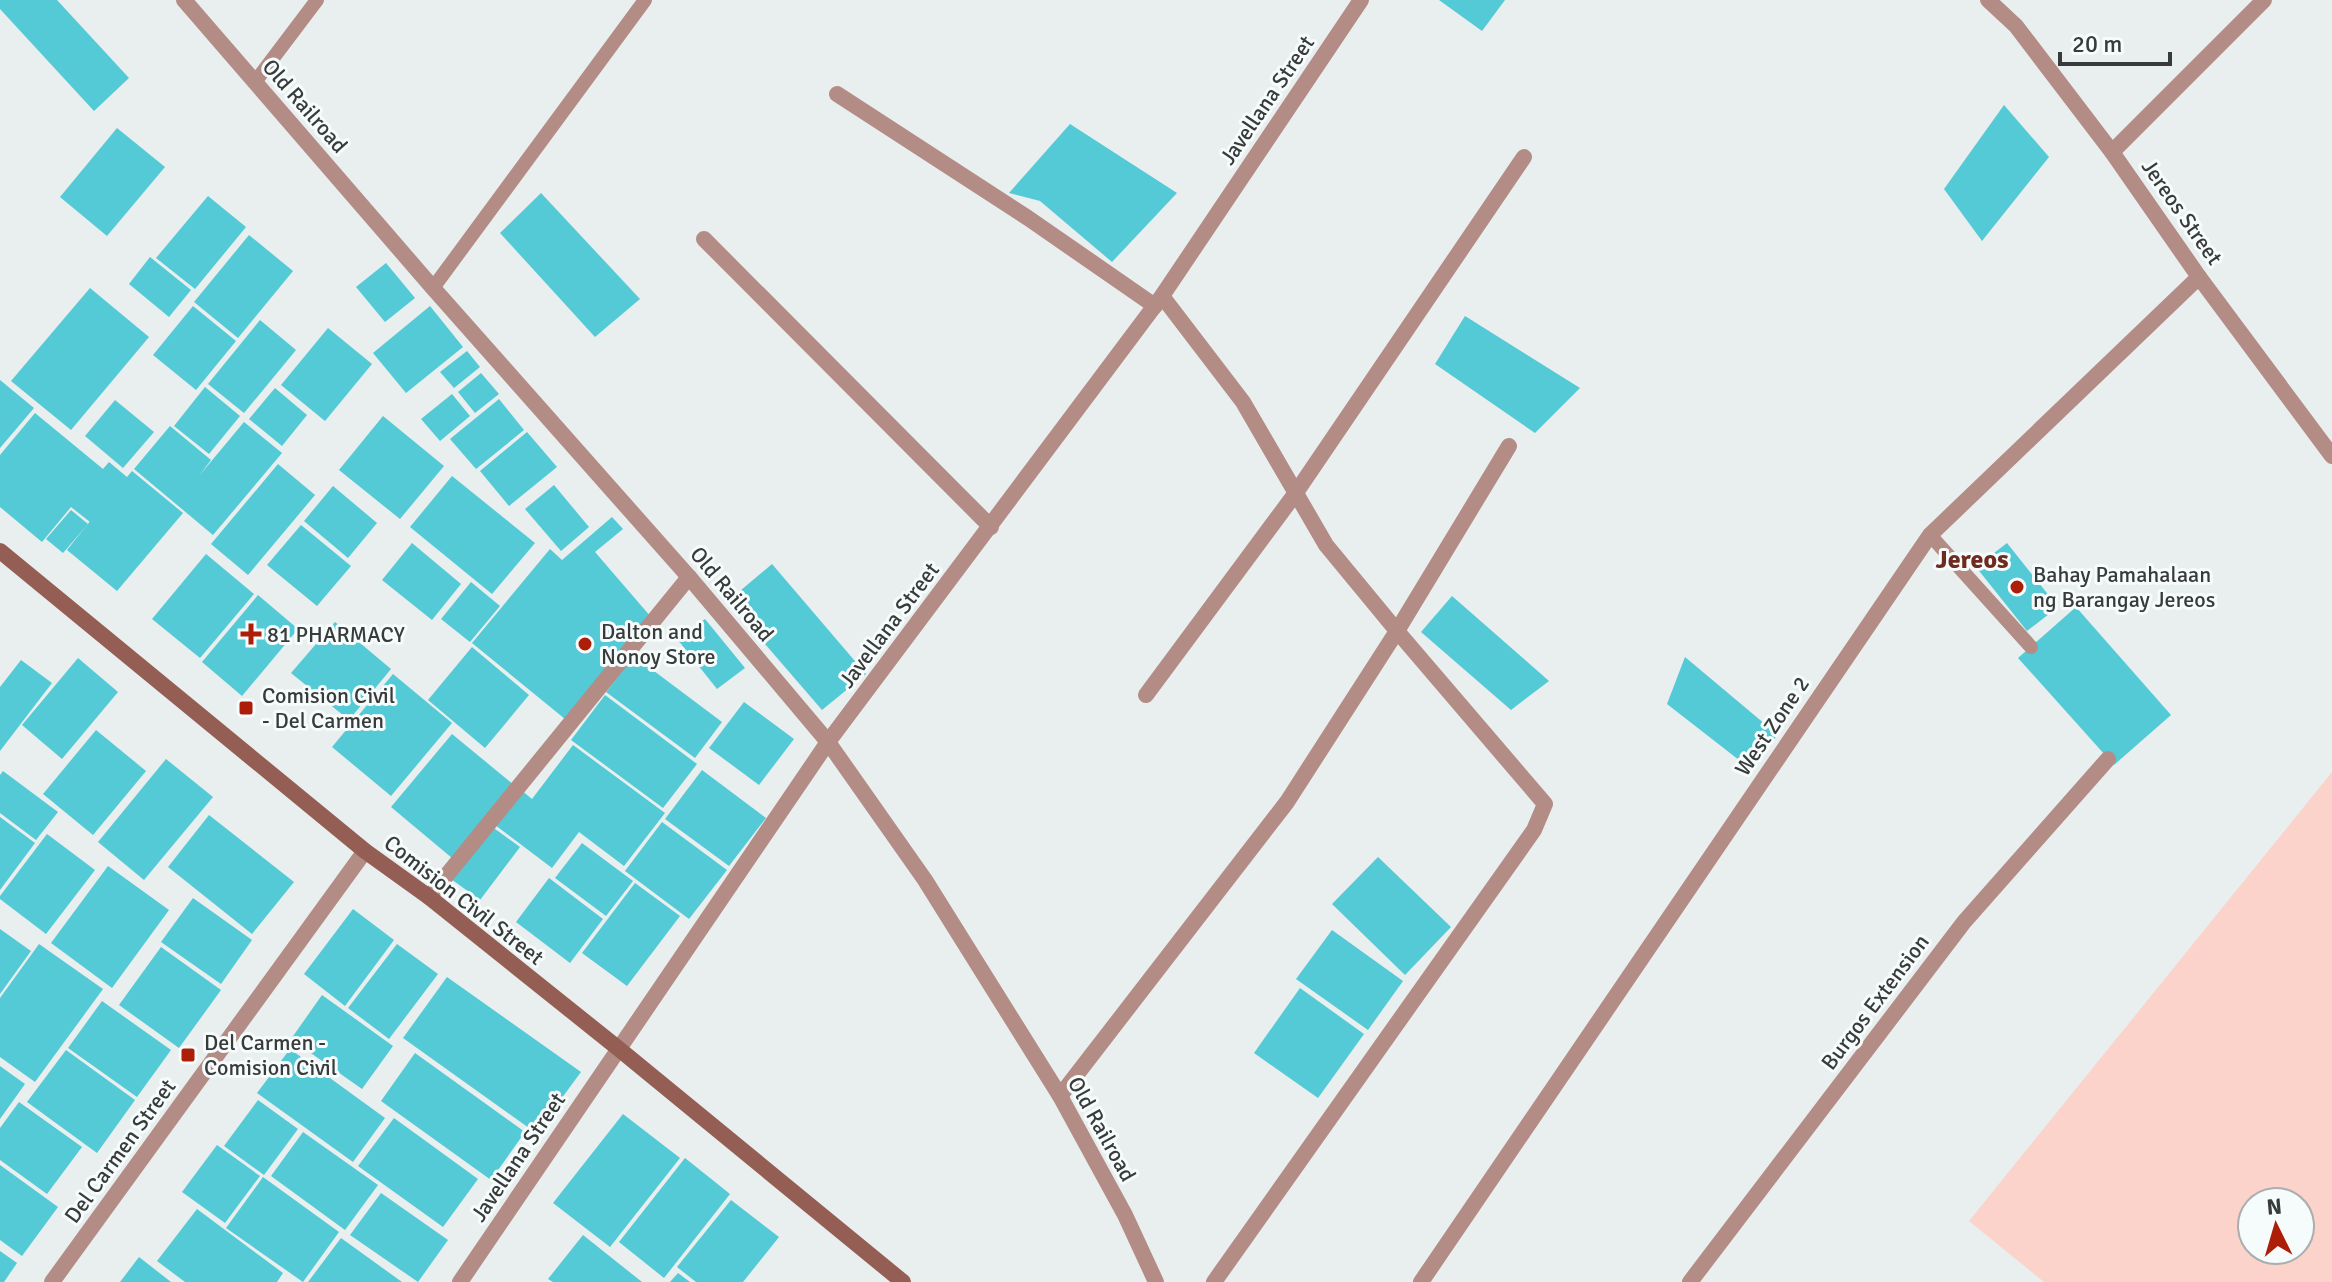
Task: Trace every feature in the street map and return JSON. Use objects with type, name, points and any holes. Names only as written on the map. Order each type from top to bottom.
[{"type":"main road","name":"Comision Civil Street","points":[[2,557],[365,851],[429,897],[619,1049],[903,1282]]},
{"type":"street","name":"Old Railroad","points":[[184,0],[689,577],[828,742],[925,880],[1060,1096],[1125,1215],[1156,1282]]},
{"type":"street","name":"Javellana Street","points":[[460,1282],[828,742],[1159,301],[1361,0]]},
{"type":"street","name":"Jereos Street","points":[[1988,0],[2016,26],[2112,152],[2199,277],[2332,456]]},
{"type":"street","points":[[2112,152],[2264,0]]},
{"type":"street","points":[[837,94],[1159,301],[1243,402],[1326,545],[1545,804],[1534,830],[1214,1282]]},
{"type":"street","points":[[1146,695],[1295,494],[1524,157]]},
{"type":"street","points":[[704,239],[991,527]]},
{"type":"street","name":"West Zone 2","points":[[1421,1282],[1930,535],[2199,277]]},
{"type":"street","points":[[1060,1096],[1287,802],[1397,631],[1509,446]]},
{"type":"street","points":[[429,897],[689,577]]},
{"type":"street","name":"Burgos Extension","points":[[1690,1282],[1964,922],[2108,759]]},
{"type":"street","name":"Del Carmen Street","points":[[52,1282],[365,851]]},
{"type":"lane","points":[[255,82],[317,0]]},
{"type":"lane","points":[[433,288],[645,0]]},
{"type":"lane","points":[[1930,535],[2031,647]]},
{"type":"shaded area","points":[[2332,772],[2332,1282],[2044,1282],[1969,1221]]},
{"type":"building","points":[[0,0],[57,0],[129,78],[94,111],[0,9]]},
{"type":"building","points":[[1439,0],[1505,0],[1482,31]]},
{"type":"building","points":[[2004,105],[2049,157],[1982,241],[1944,189]]},
{"type":"building","points":[[1070,124],[1177,193],[1112,262],[1040,201],[1009,193]]},
{"type":"building","points":[[117,128],[165,167],[107,236],[60,197]]},
{"type":"building","points":[[541,193],[640,299],[595,337],[500,233]]},
{"type":"building","points":[[208,196],[246,227],[195,289],[156,258]]},
{"type":"building","points":[[249,235],[293,271],[238,338],[194,302]]},
{"type":"building","points":[[150,257],[191,290],[169,317],[129,284]]},
{"type":"building","points":[[386,263],[415,298],[385,322],[356,287]]},
{"type":"building","points":[[90,288],[149,337],[71,430],[11,381]]},
{"type":"building","points":[[193,306],[236,341],[196,390],[153,355]]},
{"type":"building","points":[[430,306],[463,347],[406,393],[373,353]]},
{"type":"building","points":[[1465,316],[1580,388],[1535,433],[1435,364]]},
{"type":"building","points":[[260,320],[296,350],[244,413],[208,384]]},
{"type":"building","points":[[328,328],[372,364],[325,421],[281,385]]},
{"type":"building","points":[[467,351],[480,367],[454,388],[440,372]]},
{"type":"building","points":[[481,373],[499,394],[475,413],[458,392]]},
{"type":"building","points":[[0,380],[34,408],[0,448]]},
{"type":"building","points":[[205,387],[240,416],[209,454],[174,426]]},
{"type":"building","points":[[275,388],[307,415],[282,446],[249,419]]},
{"type":"building","points":[[452,394],[470,416],[440,441],[421,419]]},
{"type":"building","points":[[499,399],[524,430],[476,469],[450,439]]},
{"type":"building","points":[[115,400],[154,432],[123,468],[85,436]]},
{"type":"building","points":[[35,413],[103,469],[109,462],[127,477],[132,471],[183,513],[117,591],[67,550],[90,522],[71,507],[42,542],[0,507],[0,455]]},
{"type":"building","points":[[383,416],[444,466],[400,519],[339,470]]},
{"type":"building","points":[[244,422],[282,453],[213,535],[134,469],[170,426],[211,460],[199,476]]},
{"type":"building","points":[[527,432],[557,467],[509,506],[480,471]]},
{"type":"building","points":[[278,464],[315,495],[248,575],[211,544]]},
{"type":"building","points":[[452,476],[535,543],[492,594],[410,527]]},
{"type":"building","points":[[554,485],[589,527],[561,551],[525,509]]},
{"type":"building","points":[[333,486],[377,523],[348,558],[304,521]]},
{"type":"building","points":[[71,510],[88,524],[63,553],[46,539]]},
{"type":"building","points":[[612,517],[623,529],[595,552],[651,617],[565,719],[472,643],[550,549],[562,560]]},
{"type":"building","points":[[301,525],[351,566],[317,606],[267,565]]},
{"type":"building","points":[[412,543],[461,584],[432,620],[382,580]]},
{"type":"building","name":"Bahay Pamahalaan ng Barangay Jereos","points":[[2007,543],[2058,607],[2027,631],[1976,567]]},
{"type":"building","points":[[206,554],[254,594],[200,658],[152,619]]},
{"type":"building","points":[[772,564],[866,674],[822,710],[728,601]]},
{"type":"building","points":[[471,582],[500,606],[470,642],[441,619]]},
{"type":"building","points":[[258,595],[298,629],[242,696],[202,662]]},
{"type":"building","points":[[1452,596],[1549,681],[1511,710],[1421,632]]},
{"type":"building","points":[[2076,607],[2171,715],[2114,765],[2018,658]]},
{"type":"building","points":[[705,619],[745,668],[717,689],[678,640]]},
{"type":"building","points":[[335,622],[391,669],[349,720],[291,673]]},
{"type":"building","points":[[472,647],[529,695],[485,748],[428,700]]},
{"type":"building","points":[[634,656],[722,722],[695,758],[606,692]]},
{"type":"building","points":[[1685,657],[1778,735],[1748,767],[1667,704]]},
{"type":"building","points":[[78,658],[118,692],[62,759],[22,725]]},
{"type":"building","points":[[21,660],[52,683],[0,751],[0,687]]},
{"type":"building","points":[[393,674],[452,723],[391,796],[332,747]]},
{"type":"building","points":[[605,695],[697,764],[663,808],[571,740]]},
{"type":"building","points":[[744,702],[794,739],[759,785],[709,748]]},
{"type":"building","points":[[96,730],[146,771],[93,835],[43,794]]},
{"type":"building","points":[[452,734],[514,785],[452,858],[391,807]]},
{"type":"building","points":[[573,745],[665,813],[624,866],[579,832],[552,868],[495,825],[521,790],[532,799]]},
{"type":"building","points":[[166,759],[213,797],[144,880],[98,842]]},
{"type":"building","points":[[702,770],[766,818],[729,866],[665,819]]},
{"type":"building","points":[[3,771],[58,812],[36,840],[0,813],[0,775]]},
{"type":"building","points":[[209,815],[294,882],[252,934],[168,867]]},
{"type":"building","points":[[0,817],[35,843],[0,890]]},
{"type":"building","points":[[662,822],[727,870],[689,919],[625,871]]},
{"type":"building","points":[[491,826],[520,847],[480,900],[451,879]]},
{"type":"building","points":[[47,834],[95,870],[46,934],[0,896]]},
{"type":"building","points":[[582,843],[633,881],[606,916],[555,878]]},
{"type":"building","points":[[1378,857],[1451,927],[1405,975],[1332,904]]},
{"type":"building","points":[[108,866],[169,910],[112,988],[51,943]]},
{"type":"building","points":[[549,878],[603,919],[570,963],[516,922]]},
{"type":"building","points":[[635,883],[680,916],[627,986],[582,953]]},
{"type":"building","points":[[193,898],[252,940],[221,984],[161,942]]},
{"type":"building","points":[[353,909],[394,940],[345,1006],[304,974]]},
{"type":"building","points":[[0,929],[31,951],[0,994]]},
{"type":"building","points":[[1332,930],[1403,981],[1368,1030],[1296,979]]},
{"type":"building","points":[[39,944],[103,989],[35,1082],[0,1057],[0,998]]},
{"type":"building","points":[[397,944],[438,974],[389,1039],[348,1008]]},
{"type":"building","points":[[161,947],[221,990],[179,1048],[119,1005]]},
{"type":"building","points":[[447,977],[581,1072],[536,1133],[403,1038]]},
{"type":"building","points":[[1300,988],[1364,1034],[1318,1098],[1254,1053]]},
{"type":"building","points":[[322,995],[393,1046],[362,1089],[291,1039]]},
{"type":"building","points":[[102,1001],[171,1050],[137,1097],[68,1048]]},
{"type":"building","points":[[290,1049],[385,1118],[353,1162],[257,1093]]},
{"type":"building","points":[[66,1050],[135,1100],[97,1153],[27,1102]]},
{"type":"building","points":[[415,1053],[525,1132],[491,1180],[381,1101]]},
{"type":"building","points":[[0,1066],[25,1084],[0,1119]]},
{"type":"building","points":[[258,1100],[298,1129],[264,1175],[224,1146]]},
{"type":"building","points":[[19,1102],[82,1147],[47,1194],[0,1160],[0,1128]]},
{"type":"building","points":[[623,1114],[680,1158],[610,1247],[553,1203]]},
{"type":"building","points":[[394,1118],[478,1179],[443,1227],[358,1166]]},
{"type":"building","points":[[303,1132],[378,1185],[345,1230],[271,1176]]},
{"type":"building","points":[[217,1145],[260,1176],[225,1223],[182,1192]]},
{"type":"building","points":[[685,1158],[730,1194],[664,1278],[619,1242]]},
{"type":"building","points":[[0,1165],[58,1207],[22,1256],[0,1240]]},
{"type":"building","points":[[263,1177],[339,1232],[303,1282],[226,1228]]},
{"type":"building","points":[[381,1193],[448,1240],[418,1282],[350,1235]]},
{"type":"building","points":[[731,1200],[779,1237],[743,1282],[696,1282],[677,1267]]},
{"type":"building","points":[[197,1209],[283,1273],[277,1282],[185,1282],[157,1261]]},
{"type":"building","points":[[583,1235],[642,1282],[553,1282],[548,1279]]},
{"type":"building","points":[[341,1238],[402,1282],[308,1282]]},
{"type":"building","points":[[0,1251],[17,1263],[4,1282],[0,1282]]},
{"type":"building","points":[[139,1257],[171,1282],[120,1282]]},
{"type":"building","points":[[678,1273],[690,1282],[670,1282]]},
{"type":"place","name":"Bahay Pamahalaan ng Barangay Jereos","points":[[2017,587]]},
{"type":"place","name":"81 PHARMACY","points":[[251,634]]},
{"type":"place","name":"Dalton and Nonoy Store","points":[[585,644]]},
{"type":"place","name":"Comision Civil - Del Carmen","points":[[246,708]]},
{"type":"place","name":"Del Carmen - Comision Civil","points":[[188,1055]]},
{"type":"district","name":"Jereos","points":[[1972,560]]}]
